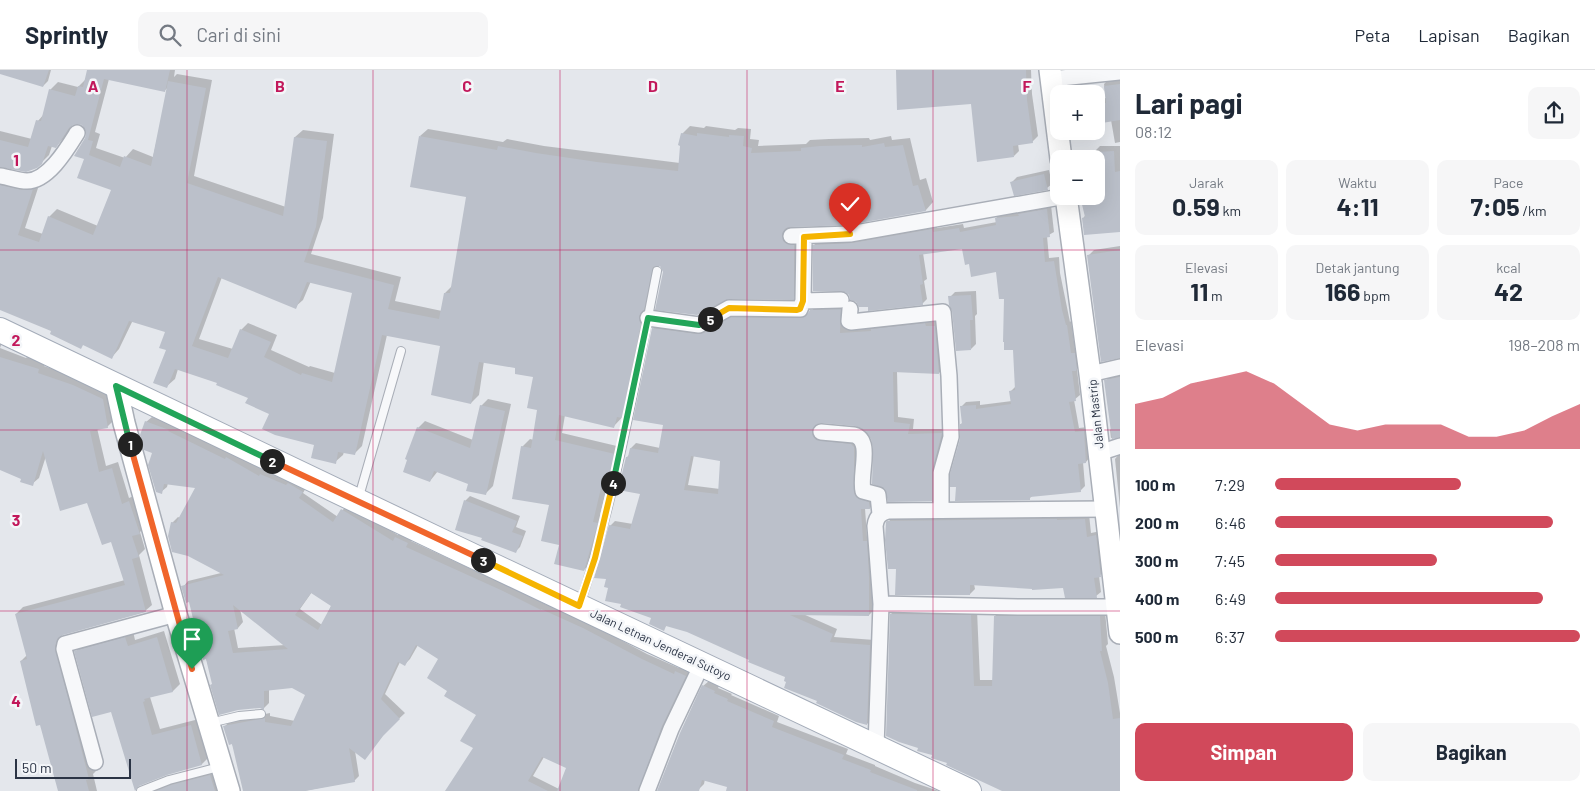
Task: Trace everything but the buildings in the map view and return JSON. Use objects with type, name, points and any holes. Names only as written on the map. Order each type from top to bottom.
[{"type":"main road","points":[[1050,75],[1061,150]]},
{"type":"main road","name":"Jalan Mastrip","points":[[1067,205],[1090,374],[1120,633]]},
{"type":"main road","name":"Jalan Letnan Jenderal Sutoyo","points":[[0,330],[357,502],[876,747],[958,788]]},
{"type":"main road","points":[[116,386],[124,423],[176,614],[229,791]]},
{"type":"street","points":[[1050,75],[1120,72]]},
{"type":"street","points":[[0,176],[28,181],[40,178],[58,160],[77,133]]},
{"type":"street","points":[[648,318],[699,325],[729,308],[800,309],[803,301],[797,237],[850,234],[1050,199]]},
{"type":"street","points":[[803,301],[845,304],[849,321],[851,322],[943,312],[948,358],[951,437],[941,473],[941,510]]},
{"type":"street","points":[[1090,374],[1120,367]]},
{"type":"street","points":[[821,432],[859,436],[863,441],[861,484],[863,490],[878,495],[880,514]]},
{"type":"street","points":[[1099,453],[1120,446]]},
{"type":"street","points":[[876,747],[880,604],[875,526],[880,514],[888,510],[1105,509]]},
{"type":"street","points":[[880,604],[1116,607]]},
{"type":"street","points":[[95,762],[64,649],[66,644],[176,614]]},
{"type":"street","points":[[646,791],[676,716],[702,664]]},
{"type":"lane","points":[[579,606],[595,558],[618,461],[657,271]]},
{"type":"lane","points":[[357,502],[402,351]]},
{"type":"lane","points":[[208,724],[239,716],[261,714]]},
{"type":"lane","points":[[141,791],[169,780],[221,766]]},
{"type":"route","points":[[192,669],[142,492],[116,386],[579,606],[595,558],[621,451],[648,318],[699,325],[729,308],[800,309],[803,301],[804,237],[850,234]]}]
